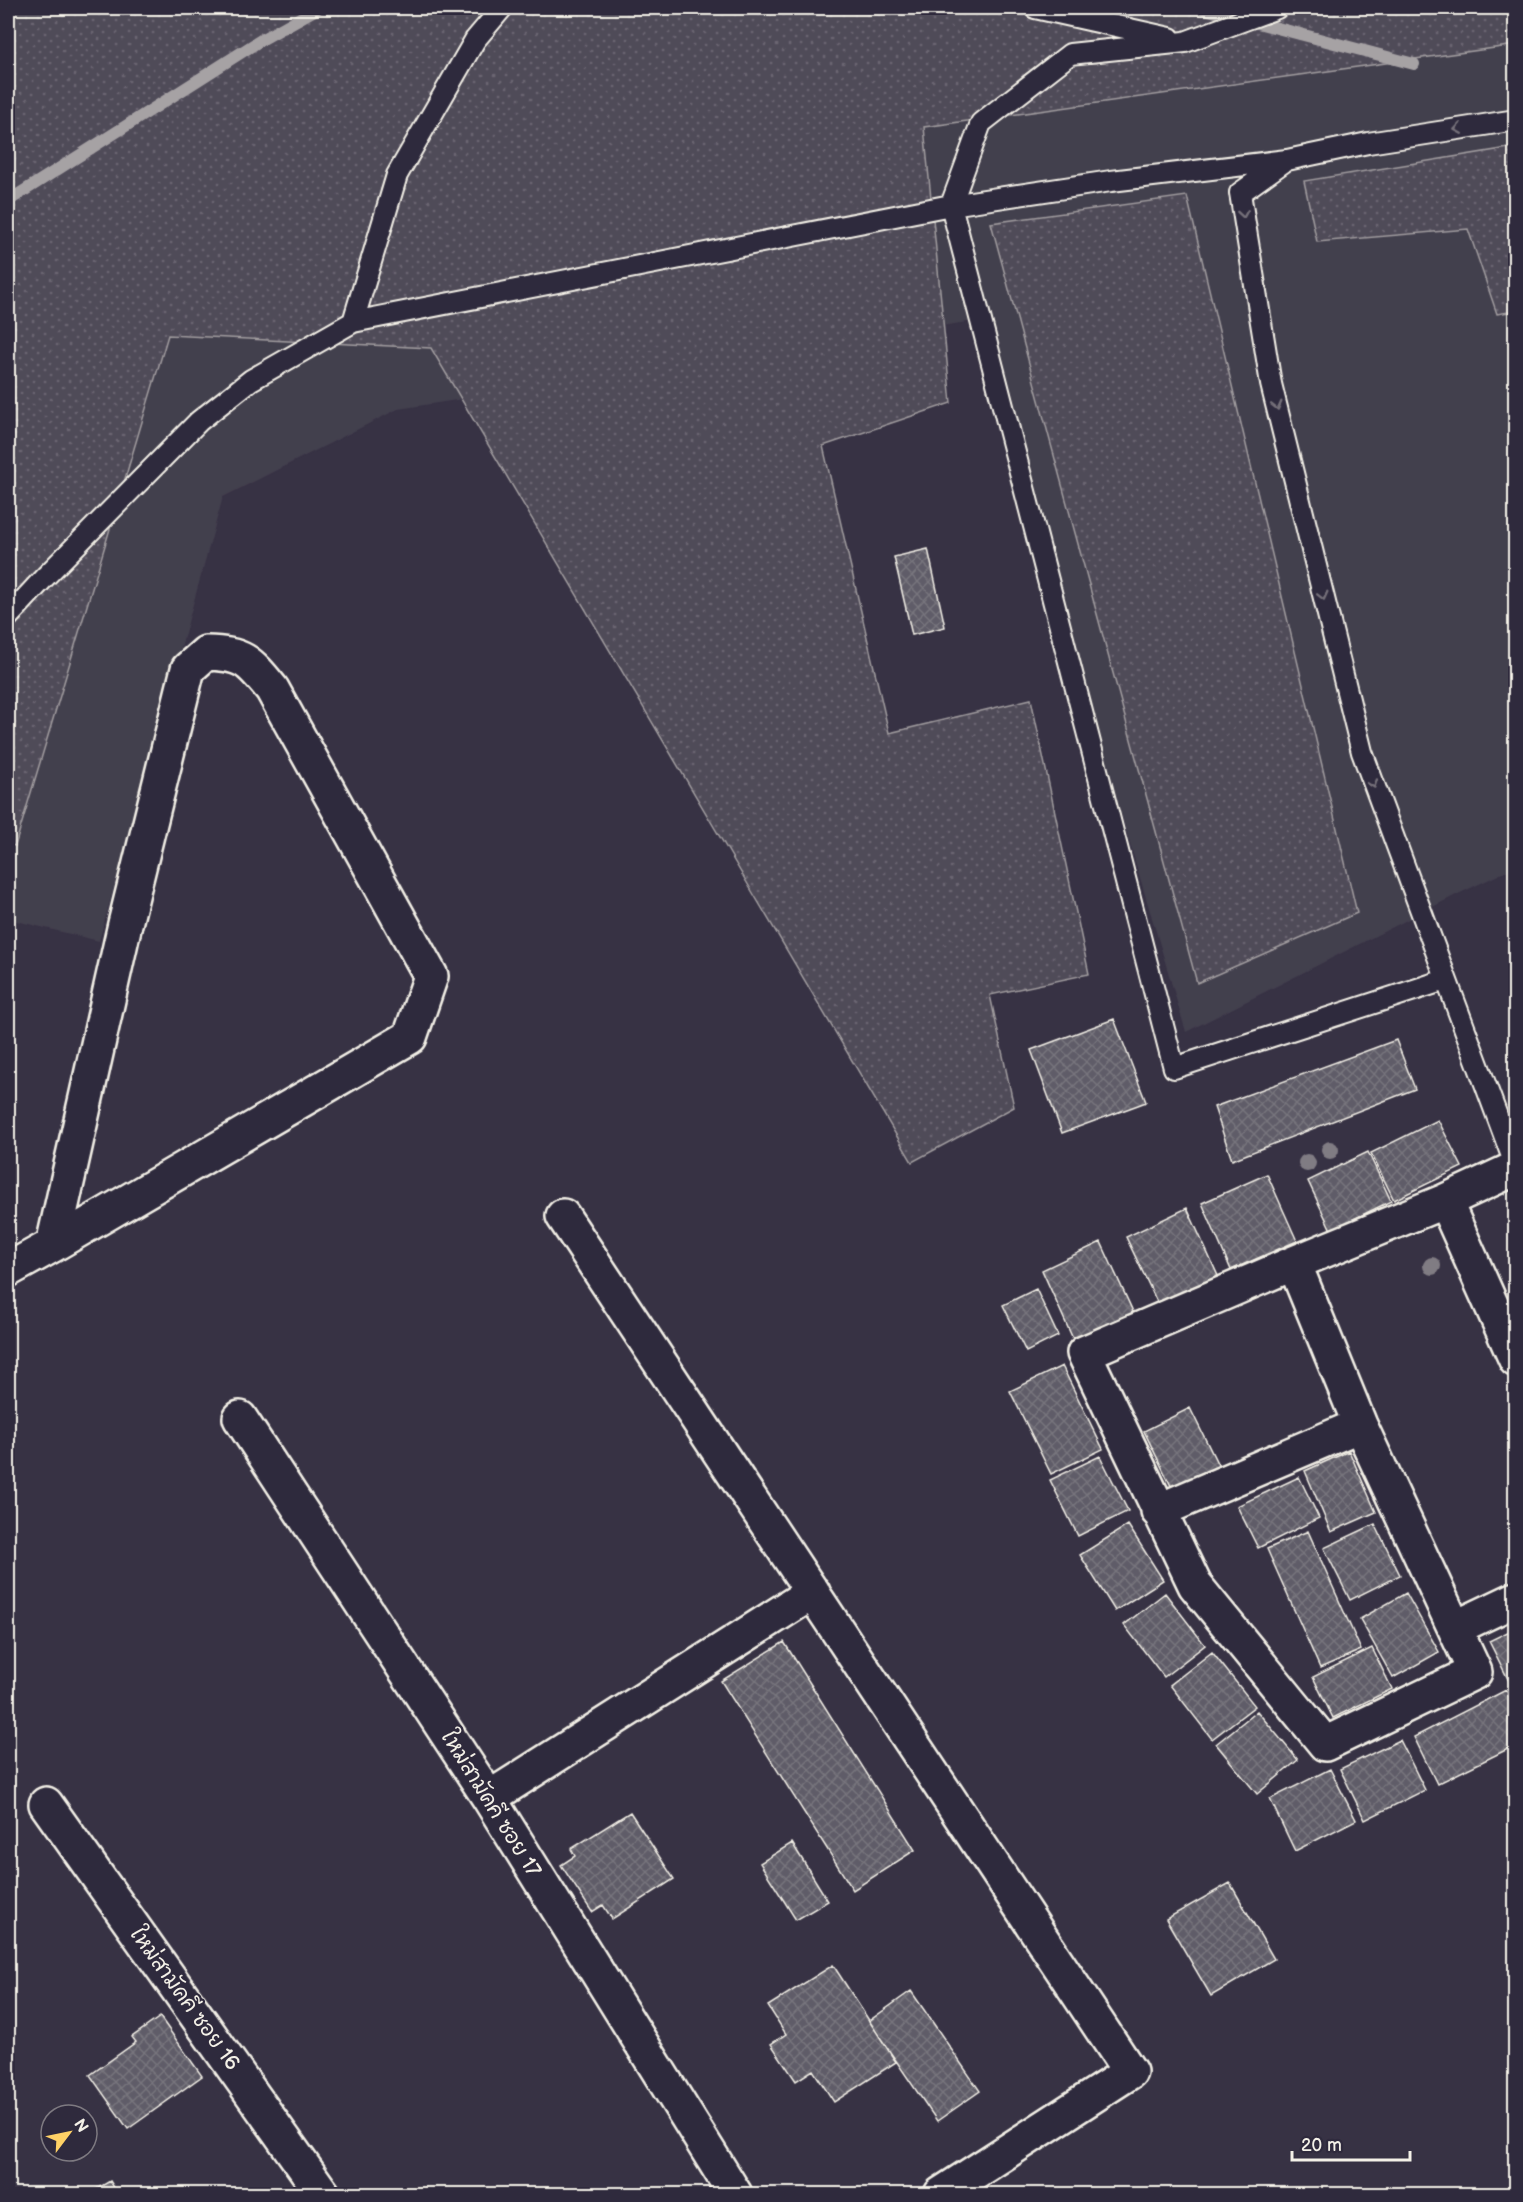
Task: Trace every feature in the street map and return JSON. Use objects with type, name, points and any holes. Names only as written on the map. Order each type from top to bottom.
[{"type":"street","points":[[8,1270],[53,1245],[410,1036],[431,976],[272,689],[250,663],[228,654],[206,653],[188,669],[122,936],[53,1245]]},
{"type":"street","points":[[1294,1263],[1360,1425],[1475,1672],[1325,1744],[1195,1585],[1084,1353],[1294,1263],[1445,1201],[1515,1168]]},
{"type":"street","points":[[1445,1201],[1515,1360]]},
{"type":"street","points":[[563,1216],[1130,2072],[941,2194]]},
{"type":"street","name":"ใหม่สามัคคี ซอย 17","points":[[240,1418],[489,1798],[735,2194]]},
{"type":"street","points":[[1158,1511],[1360,1425]]},
{"type":"street","points":[[489,1798],[813,1592]]},
{"type":"street","points":[[1455,1628],[1515,1599]]},
{"type":"street","name":"ใหม่สามัคคี ซอย 16","points":[[46,1804],[323,2194]]},
{"type":"lane","points":[[353,322],[397,175],[475,39],[502,8]]},
{"type":"lane","points":[[1035,8],[1185,42]]},
{"type":"lane","points":[[1277,8],[1185,42],[1070,54],[981,123],[951,205],[1174,1068],[1445,980]]},
{"type":"lane","points":[[8,617],[199,421],[251,380],[353,322],[951,205],[1111,181],[1287,160],[1368,143],[1515,120]]},
{"type":"lane","points":[[1287,160],[1240,193],[1271,384],[1362,752],[1515,1168]]},
{"type":"shaded area","points":[[8,8],[1515,8],[1515,867],[1186,1032],[974,321],[398,409],[223,497],[99,941],[8,919]]},
{"type":"shaded area","points":[[8,8],[1515,8],[1516,45],[924,127],[951,403],[823,446],[889,733],[1031,699],[1089,974],[990,995],[1014,1107],[912,1162],[431,348],[168,335],[15,846],[8,844]]},
{"type":"shaded area","points":[[1515,147],[1515,311],[1497,314],[1468,229],[1317,242],[1304,181]]},
{"type":"shaded area","points":[[1187,196],[1357,913],[1197,983],[991,223]]},
{"type":"building","points":[[928,549],[945,627],[912,635],[894,557]]},
{"type":"building","points":[[1114,1019],[1146,1102],[1062,1133],[1031,1050]]},
{"type":"building","points":[[1396,1040],[1415,1089],[1232,1160],[1214,1107]]},
{"type":"building","points":[[1438,1120],[1462,1167],[1394,1200],[1371,1153]]},
{"type":"building","points":[[1368,1152],[1391,1201],[1331,1230],[1308,1181]]},
{"type":"building","points":[[1267,1174],[1297,1241],[1231,1270],[1202,1203]]},
{"type":"building","points":[[1187,1208],[1218,1276],[1158,1304],[1126,1237]]},
{"type":"building","points":[[1101,1242],[1134,1314],[1074,1341],[1042,1270]]},
{"type":"building","points":[[1036,1289],[1058,1336],[1026,1352],[1003,1305]]},
{"type":"building","points":[[1062,1366],[1103,1449],[1051,1474],[1010,1391]]},
{"type":"building","points":[[1190,1408],[1219,1467],[1173,1490],[1144,1431]]},
{"type":"building","points":[[1349,1451],[1376,1512],[1331,1532],[1305,1471]]},
{"type":"building","points":[[1100,1456],[1128,1511],[1078,1536],[1050,1480]]},
{"type":"building","points":[[1299,1477],[1319,1518],[1258,1548],[1237,1506]]},
{"type":"building","points":[[1375,1524],[1400,1575],[1350,1600],[1324,1548]]},
{"type":"building","points":[[1128,1525],[1163,1580],[1115,1611],[1080,1555]]},
{"type":"building","points":[[1308,1531],[1361,1650],[1320,1668],[1267,1549]]},
{"type":"building","points":[[1165,1593],[1205,1645],[1164,1677],[1124,1625]]},
{"type":"building","points":[[1406,1593],[1439,1652],[1393,1678],[1360,1619]]},
{"type":"building","points":[[1516,1628],[1516,1695],[1489,1641]]},
{"type":"building","points":[[784,1642],[915,1850],[853,1890],[721,1681]]},
{"type":"building","points":[[1372,1648],[1392,1689],[1333,1718],[1313,1677]]},
{"type":"building","points":[[1212,1652],[1255,1706],[1212,1739],[1170,1685]]},
{"type":"building","points":[[1506,1690],[1516,1707],[1516,1745],[1437,1784],[1414,1737]]},
{"type":"building","points":[[1257,1711],[1298,1760],[1257,1794],[1216,1744]]},
{"type":"building","points":[[1400,1740],[1425,1790],[1365,1820],[1340,1769]]},
{"type":"building","points":[[1330,1769],[1356,1820],[1295,1851],[1270,1799]]},
{"type":"building","points":[[630,1812],[674,1879],[612,1919],[603,1905],[592,1912],[561,1865],[575,1856],[571,1849]]},
{"type":"building","points":[[792,1843],[828,1901],[796,1920],[760,1863]]},
{"type":"building","points":[[1230,1883],[1274,1959],[1211,1996],[1166,1919]]},
{"type":"building","points":[[833,1965],[896,2062],[834,2102],[813,2070],[796,2081],[771,2044],[786,2034],[768,2006]]},
{"type":"building","points":[[911,1991],[980,2091],[937,2121],[869,2021]]},
{"type":"building","points":[[160,2017],[202,2076],[128,2129],[90,2075],[136,2042],[132,2037]]},
{"type":"building","points":[[110,2181],[118,2194],[88,2194]]},
{"type":"waterway","points":[[8,201],[261,40],[318,8]]},
{"type":"waterway","points":[[1201,8],[1414,64]]}]
